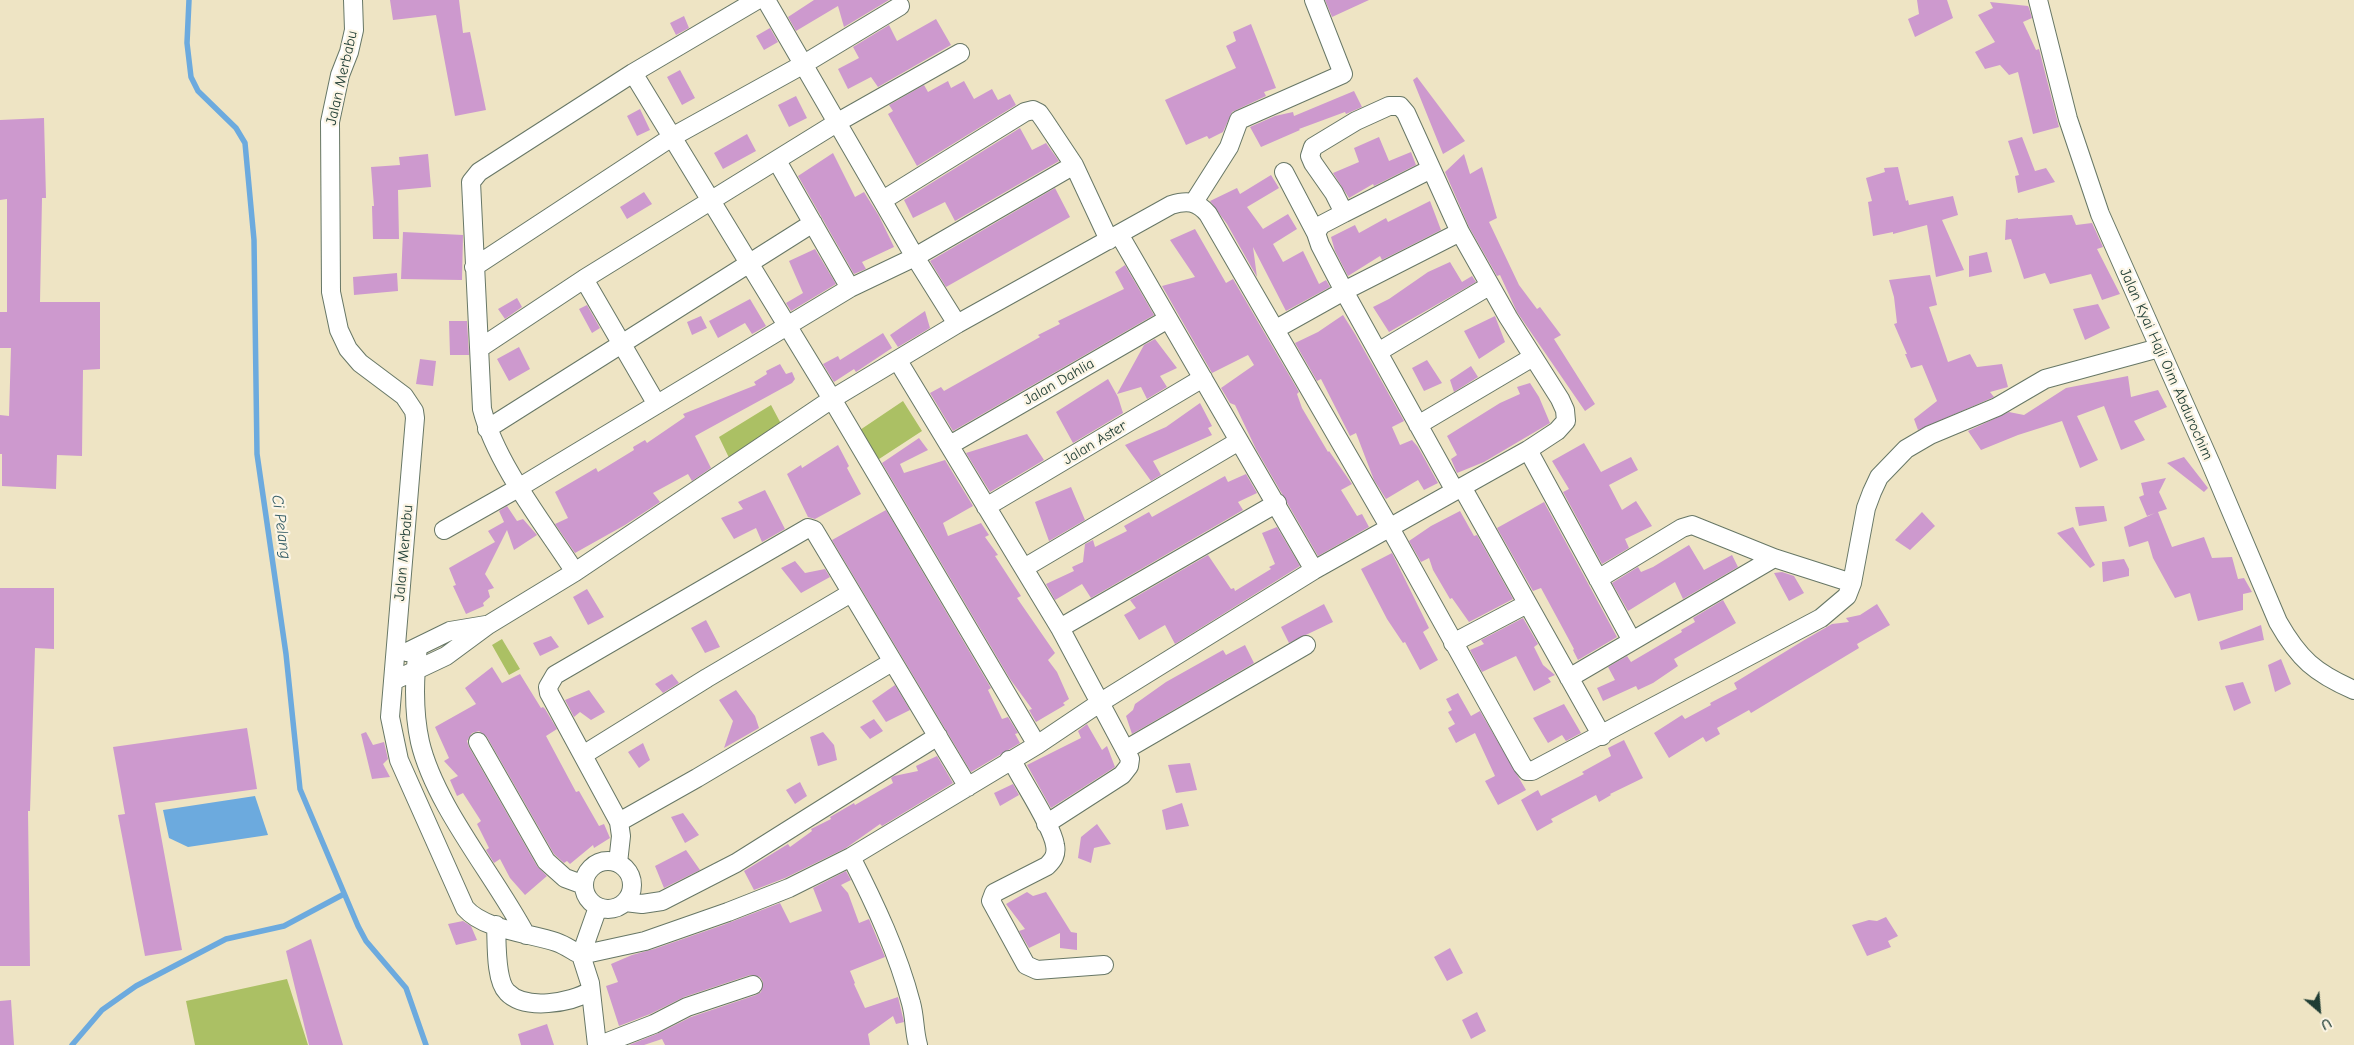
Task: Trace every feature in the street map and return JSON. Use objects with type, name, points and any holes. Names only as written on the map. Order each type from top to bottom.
[{"type":"street","name":"Jalan Merbabu","points":[[353,0],[354,30],[338,84],[330,122],[331,292],[339,330],[348,349],[360,362],[404,396],[414,411],[415,418],[390,717],[399,760],[465,908],[472,915],[496,925],[526,936],[557,942],[581,955]]},
{"type":"street","points":[[575,572],[520,487],[487,429],[482,409],[470,182],[474,176],[633,73],[757,0]]},
{"type":"street","points":[[766,0],[915,257],[957,324]]},
{"type":"street","points":[[1194,202],[1229,147],[1239,120],[1343,74],[1314,0]]},
{"type":"street","name":"Jalan Kyai Haji Oim Abdurochim","points":[[2038,0],[2068,119],[2100,214],[2259,580],[2288,640],[2311,667],[2327,678],[2354,690]]},
{"type":"street","points":[[474,266],[672,137],[804,64],[900,6]]},
{"type":"street","points":[[480,348],[584,279],[712,202],[838,122],[960,53]]},
{"type":"street","points":[[633,73],[832,400],[1037,745]]},
{"type":"street","points":[[581,955],[645,941],[728,912],[789,888],[852,857],[1009,760],[1037,745],[1101,702],[1314,570],[1528,450],[1557,431],[1566,421],[1565,410],[1560,398],[1489,286],[1460,232],[1406,113],[1400,106],[1389,106],[1356,121],[1317,143],[1310,152],[1313,163],[1334,192],[1344,213]]},
{"type":"street","points":[[883,200],[1029,110],[1039,113],[1074,165],[1114,237],[1168,319],[1277,503],[1314,570]]},
{"type":"street","points":[[777,161],[850,288]]},
{"type":"street","points":[[444,530],[520,487],[786,325],[850,288],[915,257],[1074,165]]},
{"type":"street","points":[[1316,234],[1322,226],[1344,213],[1432,169]]},
{"type":"street","points":[[1284,172],[1320,245],[1418,425],[1528,604],[1602,736]]},
{"type":"street","points":[[393,681],[446,656],[488,625],[575,572],[832,400],[957,324],[1171,205],[1183,202],[1194,202],[1202,206],[1208,214],[1390,528],[1522,765],[1532,772],[1821,618],[1847,596],[1852,583],[1866,508],[1872,492],[1879,477],[1893,460],[1906,449],[1930,435],[1997,407],[2045,379],[2159,348]]},
{"type":"street","points":[[487,429],[748,262],[814,223]]},
{"type":"street","points":[[1276,330],[1344,290],[1460,232]]},
{"type":"street","points":[[584,279],[656,403]]},
{"type":"street","points":[[1378,352],[1489,286]]},
{"type":"street","name":"Jalan Dahlia","points":[[950,445],[1168,319]]},
{"type":"street","points":[[1418,425],[1533,357]]},
{"type":"street","points":[[898,361],[1060,628],[1130,759],[1126,771],[1046,824]]},
{"type":"street","name":"Jalan Aster","points":[[986,507],[1203,378]]},
{"type":"street","points":[[1024,568],[1239,441]]},
{"type":"street","points":[[1528,450],[1632,641]]},
{"type":"street","points":[[1060,628],[1277,503]]},
{"type":"street","points":[[1598,579],[1682,528],[1692,525],[1774,558],[1852,583]]},
{"type":"street","points":[[618,863],[621,836],[619,822],[548,693],[548,687],[555,675],[808,528],[814,530],[968,787]]},
{"type":"street","points":[[1569,678],[1774,558]]},
{"type":"street","points":[[583,755],[716,672],[851,593]]},
{"type":"street","points":[[1453,643],[1528,604]]},
{"type":"street","points":[[396,658],[450,631],[488,625]]},
{"type":"street","points":[[1125,750],[1306,645]]},
{"type":"street","points":[[418,647],[415,671],[415,708],[419,735],[434,780],[452,816],[514,912],[526,936]]},
{"type":"street","points":[[619,822],[892,662]]},
{"type":"street","points":[[625,902],[642,904],[662,901],[736,863],[938,736]]},
{"type":"street","points":[[478,742],[546,861],[565,878],[584,885]]},
{"type":"street","points":[[1009,760],[1016,768],[1046,824],[1055,844],[1054,859],[1046,866],[994,893],[991,901],[1026,965],[1037,970],[1104,964]]},
{"type":"street","points":[[852,857],[876,906],[912,1004],[918,1045]]},
{"type":"street","points":[[600,862],[618,863],[626,868],[631,876],[633,885],[630,895],[617,908],[598,907],[591,902],[586,894],[584,885],[586,875],[591,868],[600,862]]},
{"type":"street","points":[[598,907],[581,955],[590,984],[599,1045],[654,1024],[687,1007],[753,985]]},
{"type":"street","points":[[496,925],[499,976],[506,992],[525,1002],[544,1004],[579,998],[590,991]]},
{"type":"green space","points":[[903,401],[922,431],[876,461],[857,432]]},
{"type":"green space","points":[[771,405],[787,435],[733,466],[719,437]]},
{"type":"green space","points":[[502,639],[520,669],[509,675],[492,645]]},
{"type":"green space","points":[[287,979],[308,1045],[195,1045],[186,1001]]},
{"type":"water","points":[[255,796],[268,835],[188,847],[169,838],[163,810]]},
{"type":"building","points":[[390,0],[459,0],[463,33],[470,32],[486,110],[455,116],[436,15],[393,20]]},
{"type":"building","points":[[814,0],[889,0],[844,27],[838,6],[796,31],[788,17]]},
{"type":"building","points":[[1325,0],[1369,0],[1332,17]]},
{"type":"building","points":[[1917,0],[1947,0],[1953,18],[1915,37],[1908,19],[1919,14]]},
{"type":"building","points":[[1990,2],[2028,6],[2032,18],[2023,22],[2036,50],[2039,49],[2059,127],[2033,134],[2018,72],[2009,75],[2000,65],[1985,69],[1975,52],[1995,42],[1978,15],[1993,8]]},
{"type":"building","points":[[684,16],[689,28],[676,35],[670,23]]},
{"type":"building","points":[[936,19],[951,45],[878,87],[871,77],[848,89],[838,69],[859,58],[853,47],[889,25],[897,41]]},
{"type":"building","points":[[1251,24],[1276,88],[1264,92],[1266,96],[1232,112],[1223,132],[1209,139],[1207,136],[1186,145],[1165,100],[1236,68],[1226,46],[1236,41],[1233,32]]},
{"type":"building","points":[[770,28],[778,42],[764,50],[756,36]]},
{"type":"building","points":[[680,70],[695,98],[682,105],[667,77]]},
{"type":"building","points":[[1417,77],[1465,141],[1443,154],[1413,80]]},
{"type":"building","points":[[948,81],[951,88],[964,81],[974,99],[992,89],[998,100],[1010,94],[1016,105],[917,166],[888,114],[893,111],[889,105],[924,85],[928,92]]},
{"type":"building","points":[[1354,91],[1362,107],[1299,129],[1261,147],[1250,127],[1275,116],[1293,112],[1294,116]]},
{"type":"building","points":[[796,96],[807,118],[789,127],[778,105]]},
{"type":"building","points":[[640,109],[650,130],[637,136],[627,116]]},
{"type":"building","points":[[44,118],[46,198],[42,198],[40,302],[100,302],[100,369],[83,370],[82,456],[57,455],[56,489],[2,486],[2,454],[0,454],[0,415],[9,416],[11,348],[0,348],[0,312],[7,312],[7,199],[0,200],[0,120]]},
{"type":"building","points":[[1020,128],[1032,150],[1046,143],[1059,161],[955,221],[945,202],[913,218],[904,200]]},
{"type":"building","points":[[747,134],[756,151],[723,169],[714,153]]},
{"type":"building","points":[[1379,137],[1389,161],[1411,152],[1416,165],[1374,186],[1373,184],[1349,198],[1333,173],[1359,162],[1354,148]]},
{"type":"building","points":[[2022,137],[2035,171],[2046,168],[2055,182],[2018,193],[2015,176],[2019,175],[2008,141]]},
{"type":"building","points":[[833,153],[855,197],[864,192],[879,216],[894,247],[862,262],[866,269],[854,274],[798,176]]},
{"type":"building","points":[[428,154],[431,187],[398,190],[399,239],[373,239],[372,206],[374,206],[371,167],[400,165],[399,157]]},
{"type":"building","points":[[1464,154],[1470,174],[1482,167],[1497,218],[1489,222],[1519,285],[1537,309],[1540,307],[1561,335],[1554,339],[1595,404],[1585,411],[1517,312],[1500,275],[1497,276],[1469,227],[1445,172]]},
{"type":"building","points":[[1898,167],[1906,201],[1908,200],[1909,205],[1953,196],[1958,215],[1942,220],[1964,270],[1936,277],[1927,225],[1893,234],[1893,232],[1873,236],[1868,202],[1872,201],[1866,178],[1885,172],[1884,168]]},
{"type":"building","points":[[1271,175],[1279,188],[1247,207],[1263,229],[1288,214],[1297,229],[1273,244],[1283,262],[1303,251],[1319,284],[1326,280],[1330,287],[1286,311],[1253,247],[1257,277],[1227,224],[1210,201],[1237,188],[1240,194]]},
{"type":"building","points":[[1055,188],[1070,217],[946,287],[930,261]]},
{"type":"building","points":[[644,192],[652,204],[627,219],[620,207]]},
{"type":"building","points":[[1430,201],[1441,230],[1382,260],[1380,256],[1348,276],[1335,251],[1331,237],[1355,225],[1359,233],[1386,218],[1388,222]]},
{"type":"building","points":[[2072,215],[2076,225],[2092,223],[2103,247],[2097,249],[2120,294],[2102,300],[2091,274],[2050,284],[2045,273],[2024,279],[2011,239],[2005,240],[2006,220]]},
{"type":"building","points":[[1195,229],[1226,283],[1233,279],[1299,392],[1297,394],[1302,408],[1328,452],[1352,484],[1341,490],[1357,516],[1362,514],[1369,527],[1318,556],[1256,449],[1235,405],[1230,403],[1221,388],[1254,365],[1248,355],[1212,373],[1162,286],[1195,277],[1170,240]]},
{"type":"building","points":[[403,232],[463,235],[462,280],[401,279]]},
{"type":"building","points":[[815,249],[836,284],[791,311],[786,303],[803,293],[789,261]]},
{"type":"building","points":[[1987,252],[1992,272],[1969,277],[1969,256]]},
{"type":"building","points":[[1450,262],[1462,282],[1472,276],[1476,282],[1389,332],[1373,307],[1389,299],[1428,272]]},
{"type":"building","points":[[1125,265],[1154,315],[953,431],[930,393],[941,387],[944,391],[1040,337],[1038,335],[1060,324],[1058,321],[1124,289],[1115,272]]},
{"type":"building","points":[[397,273],[398,291],[354,295],[353,277]]},
{"type":"building","points":[[1930,275],[1937,305],[1929,307],[1948,362],[1970,354],[1977,367],[2002,364],[2008,387],[1990,392],[1994,397],[1918,430],[1914,419],[1937,401],[1922,365],[1911,368],[1905,354],[1907,354],[1894,324],[1897,323],[1894,297],[1889,280]]},
{"type":"building","points":[[517,298],[522,307],[505,319],[498,309]]},
{"type":"building","points":[[750,299],[766,326],[752,334],[745,323],[718,338],[709,321]]},
{"type":"building","points":[[2098,304],[2110,328],[2085,340],[2073,309]]},
{"type":"building","points":[[587,305],[600,328],[592,333],[579,309]]},
{"type":"building","points":[[925,311],[930,328],[898,347],[890,335]]},
{"type":"building","points":[[1343,315],[1404,421],[1392,427],[1400,445],[1412,440],[1418,447],[1438,483],[1424,490],[1418,480],[1386,499],[1374,480],[1356,433],[1350,436],[1321,379],[1317,381],[1295,343],[1318,332]]},
{"type":"building","points":[[701,316],[707,328],[692,335],[687,322]]},
{"type":"building","points":[[1495,316],[1505,342],[1479,359],[1464,331]]},
{"type":"building","points":[[449,321],[467,321],[469,355],[450,355]]},
{"type":"building","points":[[883,333],[892,348],[856,372],[854,369],[834,382],[823,364],[838,356],[840,360]]},
{"type":"building","points":[[1155,339],[1177,368],[1160,376],[1167,387],[1147,399],[1141,387],[1117,394],[1144,345]]},
{"type":"building","points":[[519,347],[530,369],[509,381],[497,359]]},
{"type":"building","points":[[420,359],[436,361],[433,386],[416,384]]},
{"type":"building","points":[[1427,360],[1442,383],[1424,391],[1412,368]]},
{"type":"building","points":[[780,364],[786,374],[792,372],[795,379],[792,383],[695,436],[711,468],[692,481],[688,474],[653,493],[660,502],[625,525],[575,553],[555,524],[568,518],[555,492],[596,468],[598,472],[634,450],[633,447],[645,440],[647,443],[685,417],[683,414],[756,385],[754,382],[767,374],[766,371]]},
{"type":"building","points":[[1471,366],[1478,377],[1454,392],[1450,380]]},
{"type":"building","points":[[2128,376],[2131,397],[2158,390],[2167,407],[2134,421],[2145,440],[2121,450],[2104,406],[2077,416],[2098,460],[2080,468],[2062,421],[2018,435],[1981,450],[1968,431],[2009,412],[2024,415],[2066,388]]},
{"type":"building","points":[[1108,379],[1118,397],[1123,413],[1073,443],[1056,412]]},
{"type":"building","points":[[1530,383],[1539,397],[1550,423],[1484,462],[1457,473],[1451,459],[1457,455],[1447,436],[1500,403],[1520,394],[1517,387]]},
{"type":"building","points":[[1200,403],[1212,426],[1208,428],[1212,435],[1153,461],[1161,475],[1151,481],[1125,445],[1166,427]]},
{"type":"building","points":[[1027,434],[1044,460],[990,492],[966,453]]},
{"type":"building","points":[[919,438],[928,450],[900,464],[904,473],[945,460],[973,506],[943,523],[948,536],[981,523],[989,535],[985,537],[998,555],[995,556],[1021,596],[1017,598],[1055,653],[1048,660],[1057,672],[1069,699],[1063,703],[1065,705],[1036,722],[1029,710],[1032,709],[1010,679],[882,463]]},
{"type":"building","points":[[1584,443],[1601,472],[1631,457],[1638,470],[1609,485],[1622,510],[1636,501],[1652,526],[1625,539],[1629,548],[1602,564],[1563,492],[1569,489],[1552,461]]},
{"type":"building","points":[[838,445],[849,466],[847,468],[861,494],[815,519],[808,517],[787,474],[801,465],[802,468]]},
{"type":"building","points":[[2184,457],[2208,488],[2204,492],[2167,463]]},
{"type":"building","points":[[1246,474],[1257,493],[1238,502],[1243,510],[1091,598],[1082,584],[1055,600],[1046,584],[1074,571],[1072,567],[1083,562],[1085,544],[1093,540],[1095,547],[1127,531],[1124,526],[1149,512],[1152,517],[1225,476],[1228,482]]},
{"type":"building","points":[[2166,478],[2159,492],[2167,509],[2158,512],[2172,547],[2204,537],[2212,558],[2232,557],[2238,579],[2244,578],[2252,592],[2243,594],[2243,610],[2198,621],[2190,593],[2175,598],[2153,558],[2148,541],[2129,547],[2124,527],[2155,513],[2147,516],[2139,497],[2144,495],[2141,483]]},
{"type":"building","points":[[1071,487],[1085,520],[1049,541],[1035,502]]},
{"type":"building","points":[[765,490],[785,529],[762,542],[756,528],[734,539],[721,518],[743,509],[738,502]]},
{"type":"building","points":[[1544,502],[1617,637],[1578,660],[1541,588],[1533,591],[1497,528]]},
{"type":"building","points":[[507,506],[517,521],[523,519],[537,535],[514,550],[507,530],[485,574],[494,588],[488,590],[490,597],[483,603],[484,606],[466,614],[453,586],[456,585],[449,568],[495,542],[488,531],[504,522],[499,511]]},
{"type":"building","points":[[2104,506],[2107,521],[2079,526],[2075,507]]},
{"type":"building","points":[[886,510],[991,688],[988,690],[1002,719],[1008,717],[1018,733],[1015,734],[1020,743],[971,772],[832,540]]},
{"type":"building","points":[[1460,511],[1474,536],[1477,535],[1513,599],[1469,622],[1452,598],[1450,599],[1433,570],[1429,558],[1421,562],[1409,541],[1431,526]]},
{"type":"building","points":[[1922,512],[1935,526],[1910,550],[1895,540]]},
{"type":"building","points":[[1277,527],[1300,566],[1175,644],[1165,625],[1139,640],[1124,615],[1136,608],[1130,600],[1208,555],[1231,589],[1234,588],[1235,591],[1271,569],[1269,567],[1275,564],[1262,533]]},
{"type":"building","points":[[2073,527],[2095,565],[2090,568],[2057,533]]},
{"type":"building","points":[[1689,545],[1704,570],[1732,555],[1738,567],[1683,599],[1675,582],[1628,611],[1612,583],[1638,567],[1641,572],[1653,567]]},
{"type":"building","points":[[1392,553],[1429,628],[1423,632],[1438,660],[1420,670],[1405,642],[1403,643],[1387,619],[1361,569]]},
{"type":"building","points":[[2124,559],[2129,569],[2129,576],[2103,582],[2102,562]]},
{"type":"building","points":[[795,561],[805,573],[825,569],[830,577],[801,593],[781,568]]},
{"type":"building","points":[[1782,572],[1794,576],[1804,593],[1789,601],[1774,573]]},
{"type":"building","points":[[0,588],[54,588],[54,649],[35,648],[30,811],[28,811],[30,966],[0,966]]},
{"type":"building","points":[[587,589],[604,617],[588,625],[573,597]]},
{"type":"building","points":[[1723,600],[1736,623],[1674,659],[1678,666],[1653,683],[1638,690],[1636,686],[1603,701],[1597,688],[1615,680],[1608,667],[1627,656],[1631,662],[1682,632],[1681,630],[1695,622],[1693,618]]},
{"type":"building","points":[[1324,604],[1333,622],[1289,643],[1281,627]]},
{"type":"building","points":[[1877,604],[1890,625],[1857,644],[1859,648],[1751,713],[1749,710],[1717,728],[1720,734],[1706,742],[1703,737],[1669,758],[1654,733],[1682,715],[1685,719],[1737,689],[1734,683],[1806,639],[1832,624],[1849,622],[1846,618],[1860,615]]},
{"type":"building","points":[[1523,618],[1538,644],[1534,647],[1543,665],[1555,675],[1548,678],[1551,682],[1534,691],[1516,656],[1482,672],[1470,650],[1484,644],[1481,640]]},
{"type":"building","points":[[706,620],[720,647],[705,653],[691,628]]},
{"type":"building","points":[[2261,625],[2264,640],[2221,650],[2219,642]]},
{"type":"building","points":[[551,636],[559,647],[540,656],[533,643]]},
{"type":"building","points":[[1245,645],[1254,663],[1132,734],[1126,716],[1133,710],[1135,704],[1166,682],[1223,650],[1226,655]]},
{"type":"building","points":[[2281,659],[2291,684],[2275,692],[2268,665]]},
{"type":"building","points":[[492,667],[502,683],[520,674],[541,708],[545,709],[557,729],[546,736],[576,792],[579,791],[599,826],[604,824],[610,838],[594,848],[593,845],[570,864],[567,861],[564,863],[554,854],[487,737],[479,731],[472,733],[467,741],[469,747],[537,866],[547,876],[525,895],[510,878],[500,859],[494,863],[486,850],[489,848],[477,824],[481,821],[463,793],[457,796],[450,780],[458,776],[444,761],[449,758],[435,727],[476,704],[465,688]]},
{"type":"building","points":[[672,674],[679,683],[663,693],[655,684]]},
{"type":"building","points":[[2243,682],[2251,703],[2234,711],[2225,686]]},
{"type":"building","points":[[895,685],[910,710],[886,722],[872,701]]},
{"type":"building","points":[[589,690],[605,712],[591,720],[580,712],[574,717],[565,700]]},
{"type":"building","points":[[736,690],[755,716],[759,728],[724,748],[733,721],[719,700]]},
{"type":"building","points":[[1458,693],[1471,716],[1480,711],[1526,790],[1498,805],[1485,781],[1495,776],[1475,733],[1456,743],[1448,728],[1455,724],[1448,712],[1452,710],[1446,699]]},
{"type":"building","points":[[1564,704],[1581,733],[1566,741],[1562,735],[1548,743],[1533,718]]},
{"type":"building","points":[[874,719],[883,731],[870,739],[860,727]]},
{"type":"building","points":[[1087,724],[1102,750],[1107,746],[1115,767],[1051,808],[1027,765],[1081,738],[1078,731]]},
{"type":"building","points":[[247,728],[257,789],[155,803],[182,950],[145,956],[118,815],[125,814],[113,747]]},
{"type":"building","points":[[366,732],[373,745],[384,742],[388,759],[383,764],[390,777],[372,779],[361,734]]},
{"type":"building","points":[[823,732],[834,745],[837,760],[818,766],[810,737]]},
{"type":"building","points":[[1624,740],[1643,778],[1610,794],[1599,802],[1596,795],[1551,819],[1553,822],[1537,831],[1521,800],[1538,790],[1541,796],[1584,774],[1582,772],[1611,756],[1608,748]]},
{"type":"building","points":[[643,743],[650,760],[639,768],[628,752]]},
{"type":"building","points":[[937,756],[953,783],[882,826],[880,824],[846,848],[785,878],[754,890],[744,871],[788,844],[790,847],[812,831],[811,829],[831,819],[830,817],[893,783],[891,778],[894,776],[918,771],[916,766]]},
{"type":"building","points":[[1190,763],[1197,790],[1176,793],[1168,765]]},
{"type":"building","points":[[800,782],[807,796],[795,804],[786,790]]},
{"type":"building","points":[[1013,784],[1019,795],[1000,806],[994,793]]},
{"type":"building","points":[[1182,803],[1189,826],[1166,830],[1162,810]]},
{"type":"building","points":[[683,813],[699,835],[685,843],[671,817]]},
{"type":"building","points":[[1097,824],[1111,844],[1094,848],[1091,863],[1078,858],[1081,837]]},
{"type":"building","points":[[686,850],[700,870],[664,888],[655,866]]},
{"type":"building","points":[[846,871],[851,880],[841,885],[848,893],[859,923],[869,919],[885,957],[850,971],[854,984],[865,1008],[898,997],[904,1022],[896,1024],[893,1016],[868,1034],[870,1045],[665,1045],[662,1039],[644,1045],[629,1045],[691,1017],[756,995],[761,992],[763,982],[760,977],[750,975],[684,997],[650,1014],[619,1026],[606,986],[618,982],[611,964],[780,903],[790,923],[822,911],[813,888]]},
{"type":"building","points":[[1027,892],[1033,896],[1046,892],[1071,932],[1077,933],[1077,950],[1060,948],[1060,933],[1029,948],[1019,931],[1025,929],[1006,904]]},
{"type":"building","points":[[1886,917],[1898,936],[1888,941],[1891,947],[1867,956],[1852,925],[1869,920],[1877,921]]},
{"type":"building","points":[[463,921],[471,926],[477,940],[456,945],[448,924]]},
{"type":"building","points":[[311,939],[343,1045],[309,1045],[286,951]]},
{"type":"building","points":[[1450,948],[1463,973],[1447,981],[1434,957]]},
{"type":"building","points":[[11,1000],[14,1045],[0,1045],[0,1001]]},
{"type":"building","points":[[1477,1012],[1486,1031],[1471,1039],[1462,1020]]},
{"type":"building","points":[[547,1024],[554,1045],[521,1045],[518,1034]]},
{"type":"waterway","name":"Ci Pelang","points":[[189,0],[187,43],[191,77],[198,91],[236,128],[245,143],[254,240],[257,454],[286,654],[300,789],[358,926],[366,941],[406,988],[426,1045]]},
{"type":"waterway","points":[[72,1045],[102,1010],[136,986],[226,939],[284,926],[344,894]]}]
